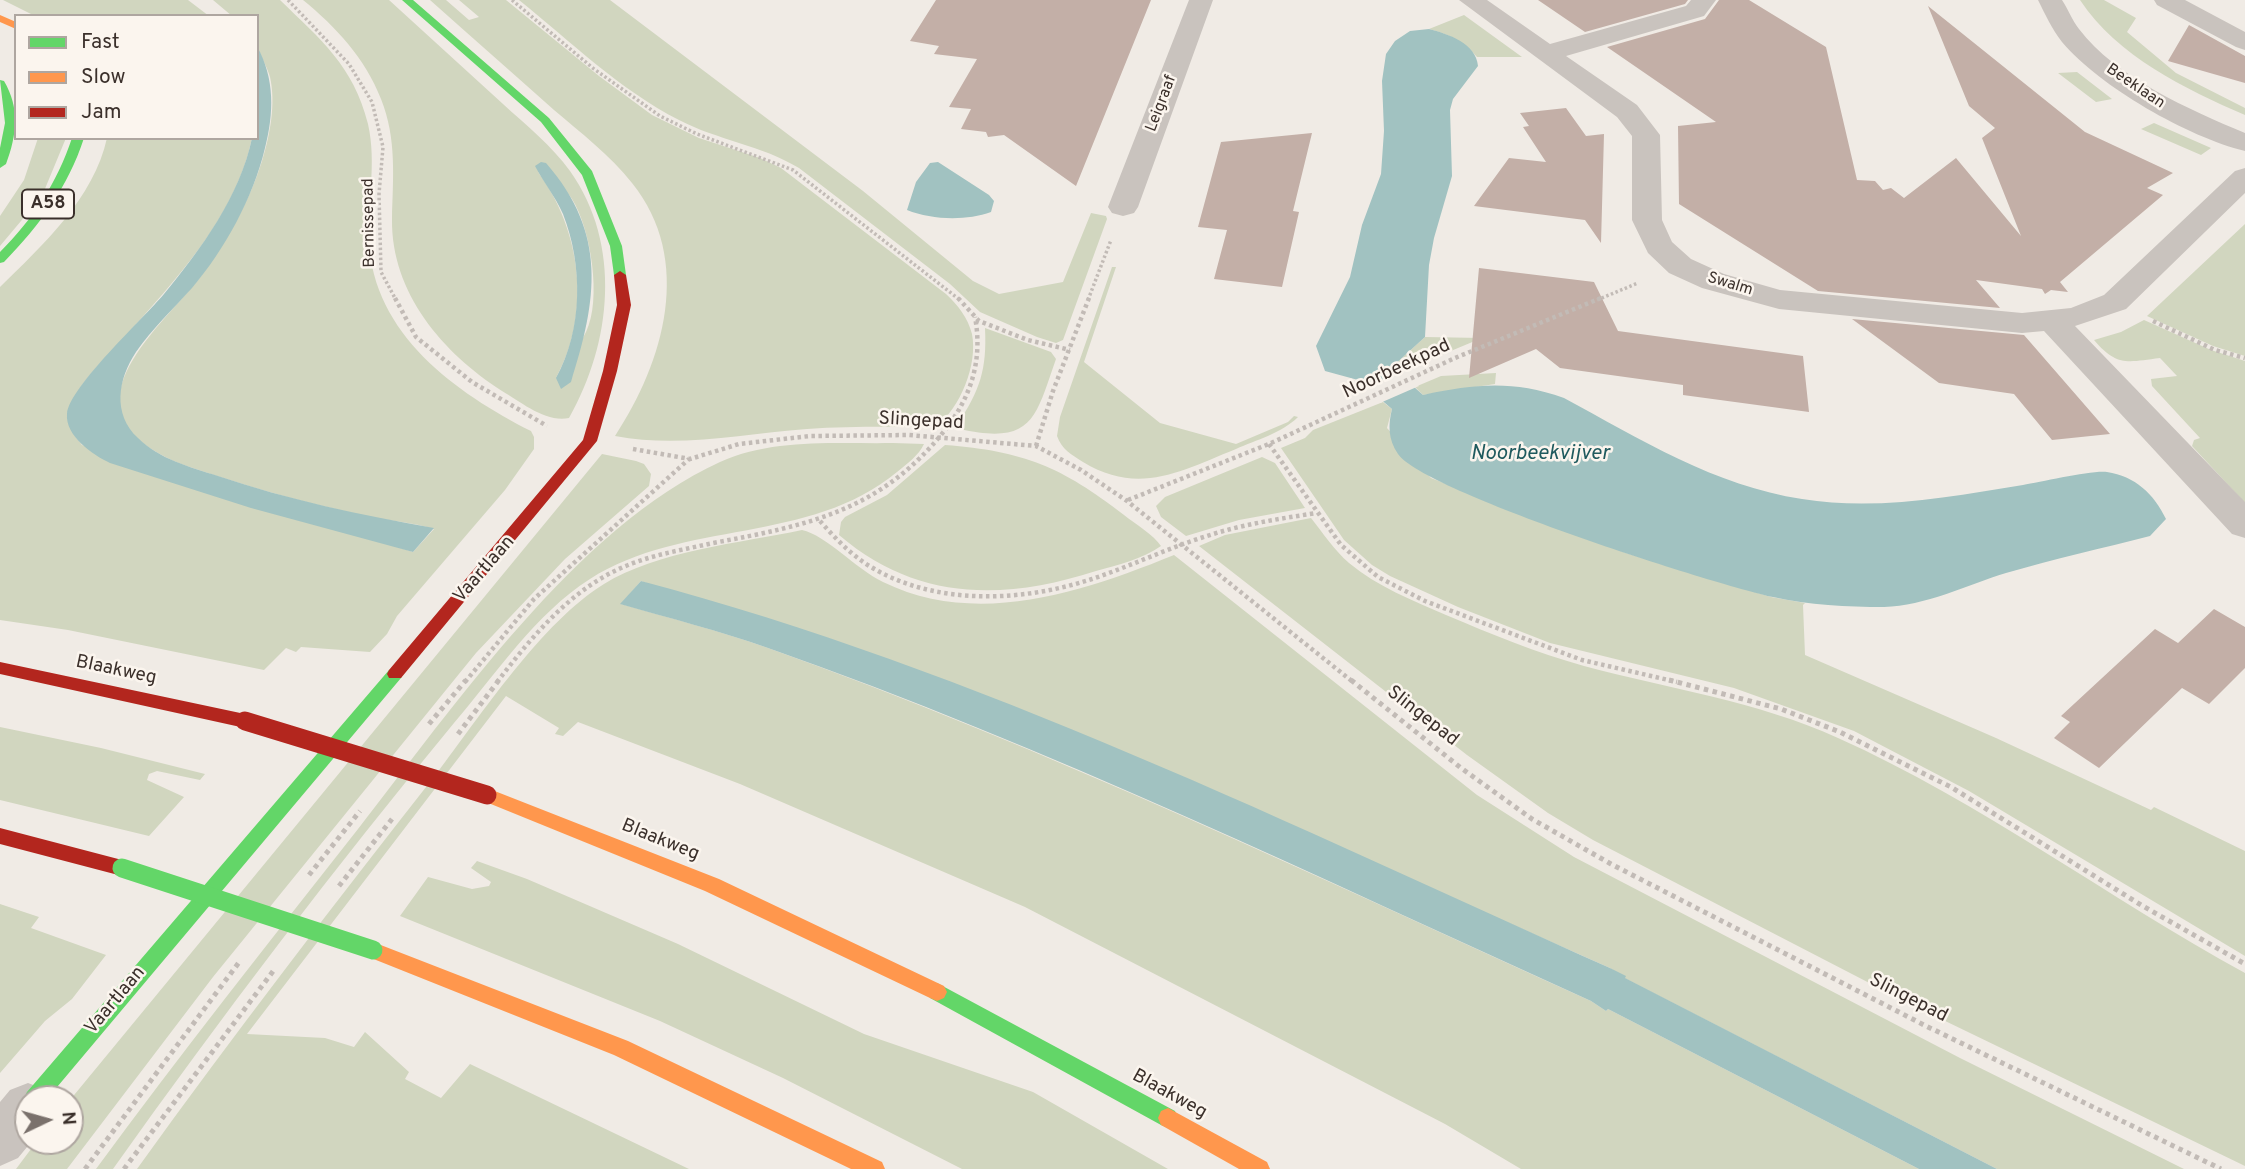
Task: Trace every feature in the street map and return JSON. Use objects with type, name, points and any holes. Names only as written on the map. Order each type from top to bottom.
[{"type":"main road","name":"Vaartlaan","points":[[46,1085],[517,531],[590,441],[610,371],[624,305],[616,246],[588,174],[545,120],[407,0]]},
{"type":"main road","points":[[0,83],[12,108],[12,131],[0,164]]},
{"type":"main road","name":"A58","points":[[0,259],[41,216],[61,184],[74,156],[78,140]]},
{"type":"main road","name":"Blaakweg","points":[[0,668],[245,720],[487,795],[712,885],[960,1003],[1259,1169]]},
{"type":"main road","points":[[0,836],[122,868],[373,950],[621,1048],[874,1169]]},
{"type":"street","name":"Leigraaf","points":[[1123,207],[1201,0]]},
{"type":"street","name":"Swalm","points":[[1471,0],[1627,111],[1646,135],[1647,220],[1659,246],[1680,266],[1713,281],[1779,299],[2022,323],[2053,322],[2088,315],[2115,302],[2245,177]]},
{"type":"street","points":[[1547,54],[1695,10],[1704,0]]},
{"type":"street","name":"Beeklaan","points":[[2050,0],[2070,35],[2124,81],[2155,103],[2245,143]]},
{"type":"street","points":[[2166,0],[2245,42]]},
{"type":"street","points":[[2053,322],[2245,525]]},
{"type":"street","points":[[0,1141],[14,1124]]},
{"type":"path","name":"Bernissepad","points":[[288,0],[349,64],[372,102],[383,147],[379,194],[381,272],[416,337],[472,382],[550,428]]},
{"type":"path","points":[[512,0],[652,111],[685,128],[765,156],[793,170],[958,298],[975,317],[1028,340],[1070,350]]},
{"type":"path","points":[[1036,446],[1053,391],[1123,207]]},
{"type":"path","name":"Noorbeekpad","points":[[1127,500],[1269,444],[1411,379],[1680,266]]},
{"type":"path","points":[[2115,302],[2216,349],[2245,358]]},
{"type":"path","points":[[486,698],[549,622],[600,579],[647,558],[820,521],[855,507],[910,470],[940,438],[968,397],[976,374],[979,333],[975,317]]},
{"type":"path","name":"Slingepad","points":[[590,441],[690,458],[739,444],[810,436],[940,438],[1036,446],[1082,470],[1127,500],[1461,768],[1532,819],[1611,864],[1914,1020],[2221,1169]]},
{"type":"path","points":[[1269,444],[1341,545],[1378,577],[1425,601],[1582,660],[1726,693],[1781,709],[1840,732],[1951,787],[2141,905],[2245,964]]},
{"type":"path","points":[[820,521],[840,544],[878,572],[927,591],[985,597],[1043,592],[1072,585],[1242,526],[1317,512]]},
{"type":"green space","points":[[3,0],[188,0],[206,14],[31,14]]},
{"type":"green space","points":[[213,0],[280,0],[334,55],[354,85],[368,124],[372,154],[369,241],[374,274],[385,305],[402,332],[423,357],[448,379],[503,416],[531,431],[534,437],[534,449],[505,490],[397,616],[387,634],[370,652],[301,647],[296,652],[286,648],[264,670],[68,630],[0,620],[0,287],[49,238],[79,201],[91,181],[106,140],[251,140],[244,167],[232,194],[201,246],[183,270],[91,373],[71,403],[67,414],[75,436],[82,445],[413,552],[434,529],[309,503],[179,463],[158,453],[131,432],[120,409],[122,384],[133,360],[223,244],[251,190],[262,161],[271,119],[272,87],[259,50],[259,14],[230,14]]},
{"type":"green space","points":[[303,0],[389,0],[538,136],[570,171],[587,199],[598,230],[604,261],[605,294],[595,358],[584,389],[569,418],[543,415],[480,376],[441,339],[424,318],[400,272],[394,246],[392,144],[381,99],[358,57],[338,32]],"holes":[[[538,172],[566,191],[579,212],[589,246],[594,284],[591,318],[586,332],[556,378],[574,327],[577,272],[564,220],[553,195]]]},
{"type":"green space","points":[[430,0],[446,0],[469,20],[479,17],[459,0],[506,0],[599,76],[652,115],[699,138],[760,158],[781,168],[946,294],[965,317],[972,334],[973,346],[970,372],[953,409],[936,427],[823,428],[663,441],[615,436],[647,376],[665,311],[667,277],[662,245],[651,213],[632,183],[605,154]]},
{"type":"green space","points":[[519,0],[610,0],[863,191],[973,281],[999,294],[1063,282],[1091,213],[1106,216],[1063,340],[1056,343],[1037,337],[980,312],[950,284],[799,168],[770,154],[708,133],[657,108],[616,80]]},
{"type":"green space","points":[[2080,0],[2104,0],[2136,18],[2127,32],[2176,73],[2245,108],[2245,115],[2154,69],[2113,38]]},
{"type":"green space","points":[[1464,15],[1522,57],[1477,57],[1455,39],[1429,29]]},
{"type":"green space","points":[[2077,72],[2112,99],[2096,102],[2058,73]]},
{"type":"green space","points":[[2154,123],[2211,148],[2201,155],[2141,129]]},
{"type":"green space","points":[[37,140],[65,140],[42,196],[0,246],[0,216],[24,180]]},
{"type":"green space","points":[[2245,224],[2245,356],[2213,346],[2147,316]]},
{"type":"green space","points":[[1112,267],[1116,267],[1084,362],[1160,423],[1236,444],[1288,422],[1294,416],[1298,417],[1268,436],[1197,465],[1142,479],[1103,472],[1067,451],[1057,436],[1060,417]]},
{"type":"green space","points":[[2144,320],[2211,350],[2245,361],[2245,503],[2192,446],[2194,440],[2200,438],[2152,386],[2151,379],[2177,376],[2160,358],[2123,361],[2109,355],[2094,340],[2121,332]]},
{"type":"green space","points":[[985,328],[1051,352],[1056,359],[1036,412],[1017,430],[984,433],[959,429],[957,425],[980,379],[985,356]]},
{"type":"green space","points":[[1425,337],[1482,338],[1398,373],[1392,367]]},
{"type":"green space","points":[[1496,373],[1495,384],[1423,395],[1415,387],[1441,376]]},
{"type":"green space","points":[[1383,402],[1392,409],[1387,428],[1431,478],[1626,553],[1771,597],[1805,603],[1805,655],[1996,738],[2151,810],[2154,807],[2245,851],[2245,956],[1969,791],[1854,731],[1734,688],[1550,643],[1458,607],[1372,565],[1344,540],[1281,448],[1305,438],[1313,430]]},
{"type":"green space","points":[[805,444],[924,444],[905,466],[862,495],[825,511],[786,522],[665,547],[627,560],[590,579],[551,609],[501,665],[322,887],[113,1169],[96,1169],[226,997],[477,676],[521,624],[568,575],[617,530],[667,491],[740,454]]},
{"type":"green space","points":[[945,445],[1020,457],[1061,473],[1102,498],[1161,546],[1130,561],[1061,581],[994,590],[962,589],[899,573],[868,557],[839,535],[841,522],[845,517],[887,495]]},
{"type":"green space","points":[[602,454],[644,464],[651,474],[649,486],[565,559],[476,653],[213,977],[84,1147],[82,1085]]},
{"type":"green space","points":[[1262,457],[1275,463],[1305,508],[1239,520],[1186,536],[1161,517],[1156,506],[1165,497]]},
{"type":"green space","points":[[1311,518],[1338,553],[1360,572],[1446,615],[1566,661],[1776,714],[1838,738],[1891,763],[1943,791],[2245,973],[2245,1166],[1908,1003],[1593,840],[1548,813],[1467,755],[1199,546],[1225,535]]},
{"type":"green space","points":[[802,530],[821,538],[883,582],[919,596],[955,602],[1030,600],[1103,581],[1174,555],[1477,795],[1574,857],[1960,1058],[2184,1169],[1997,1169],[1624,978],[1610,968],[1459,901],[641,581],[621,604],[750,642],[873,687],[977,728],[1183,816],[1591,1001],[1606,1011],[1608,1009],[1919,1169],[1521,1169],[1445,1124],[1025,907],[740,784],[578,722],[563,736],[555,734],[559,728],[506,696],[247,1034],[325,1038],[354,1047],[365,1032],[409,1072],[405,1079],[441,1098],[470,1064],[689,1169],[137,1169],[493,698],[558,621],[604,584],[649,563],[700,549]]},
{"type":"green space","points":[[0,727],[101,748],[205,774],[200,780],[157,771],[149,774],[147,780],[184,797],[149,836],[0,800]]},
{"type":"green space","points":[[477,861],[527,879],[678,944],[864,1034],[1033,1092],[1168,1169],[962,1169],[783,1078],[660,1021],[400,916],[428,877],[472,889],[489,886],[491,882],[471,868]]},
{"type":"green space","points":[[0,904],[39,917],[31,928],[106,955],[72,999],[45,1021],[0,1073]]},
{"type":"green space","points":[[26,1155],[78,1155],[67,1169],[16,1169]]},
{"type":"water","name":"Noorbeekvijver","points":[[1429,29],[1467,46],[1476,58],[1478,66],[1453,99],[1450,110],[1452,176],[1429,265],[1425,337],[1392,367],[1423,395],[1477,386],[1511,386],[1545,392],[1564,398],[1650,445],[1709,472],[1770,493],[1802,499],[1857,504],[1912,501],[1996,490],[2079,474],[2107,472],[2135,482],[2156,502],[2166,519],[2150,536],[2006,573],[1930,599],[1899,606],[1842,606],[1773,597],[1694,575],[1513,513],[1419,471],[1398,454],[1392,443],[1392,409],[1358,380],[1325,371],[1316,346],[1350,277],[1362,225],[1381,174],[1384,131],[1382,81],[1386,54],[1395,41],[1410,31]]},
{"type":"water","points":[[259,50],[267,71],[271,96],[270,122],[260,167],[245,204],[216,257],[149,335],[130,362],[120,396],[124,418],[138,438],[155,452],[186,466],[298,500],[434,528],[413,552],[251,508],[110,463],[81,444],[70,430],[67,414],[80,387],[178,277],[229,201],[251,140],[259,140]]},
{"type":"water","points":[[541,162],[546,163],[566,189],[580,216],[592,268],[587,323],[580,352],[571,382],[561,389],[556,378],[571,339],[577,275],[570,234],[563,214],[535,166]]},
{"type":"water","points":[[938,162],[989,195],[994,201],[991,212],[971,217],[949,218],[927,216],[907,210],[916,182],[930,163]]},
{"type":"water","points":[[641,581],[766,617],[890,659],[1012,705],[1253,807],[1610,968],[1997,1169],[1919,1169],[1608,1009],[1606,1011],[1591,1001],[1183,815],[873,687],[768,648],[620,604]]},
{"type":"pier","points":[[1402,371],[1419,386],[1380,403],[1362,388]]},
{"type":"building","points":[[936,0],[1151,0],[1076,186],[1004,135],[988,137],[986,132],[961,129],[971,109],[949,107],[977,59],[934,54],[939,46],[910,41]]},
{"type":"building","points":[[1538,0],[1688,0],[1685,4],[1585,32]]},
{"type":"building","points":[[1719,0],[1749,0],[1826,47],[1857,180],[1875,181],[1883,190],[1891,188],[1904,198],[1956,158],[2021,236],[1982,138],[1995,128],[1969,106],[1928,6],[2085,132],[2173,173],[2147,188],[2163,195],[2060,282],[2068,292],[2051,290],[2045,294],[2042,289],[1976,280],[2000,308],[1818,291],[1679,204],[1678,126],[1716,122],[1607,47],[1705,19]]},
{"type":"building","points":[[2189,25],[2245,56],[2245,83],[2168,61]]},
{"type":"building","points":[[1566,108],[1586,136],[1604,134],[1601,243],[1585,220],[1474,206],[1509,158],[1546,162],[1523,127],[1529,126],[1520,113]]},
{"type":"building","points":[[1312,133],[1293,211],[1299,212],[1282,287],[1214,279],[1227,230],[1198,227],[1221,142]]},
{"type":"building","points":[[1479,268],[1594,282],[1618,331],[1803,356],[1809,412],[1683,395],[1683,385],[1560,368],[1536,349],[1469,378]]},
{"type":"building","points":[[1852,319],[2024,335],[2110,434],[2052,440],[2014,394],[1939,383]]},
{"type":"building","points":[[2214,609],[2245,627],[2245,668],[2209,704],[2182,688],[2099,768],[2054,738],[2070,722],[2061,716],[2155,629],[2178,643]]},
{"type":"traffic: fast","points":[[407,0],[545,120],[588,174],[616,246],[620,275]]},
{"type":"traffic: fast","points":[[0,83],[10,113],[9,133],[0,164]]},
{"type":"traffic: fast","points":[[0,259],[37,218],[57,189],[77,140]]},
{"type":"traffic: fast","points":[[46,1085],[395,674]]},
{"type":"traffic: fast","points":[[122,868],[373,950]]},
{"type":"traffic: fast","points":[[937,992],[1168,1118]]},
{"type":"traffic: slow","points":[[0,18],[14,25]]},
{"type":"traffic: slow","points":[[487,795],[712,885],[937,992]]},
{"type":"traffic: slow","points":[[373,950],[621,1048],[874,1169]]},
{"type":"traffic: slow","points":[[1168,1118],[1259,1169]]},
{"type":"traffic: jam","points":[[395,674],[590,441],[610,371],[624,305],[620,275]]},
{"type":"traffic: jam","points":[[0,668],[245,721]]},
{"type":"traffic: jam","points":[[245,721],[487,795]]},
{"type":"traffic: jam","points":[[0,836],[122,868]]}]
